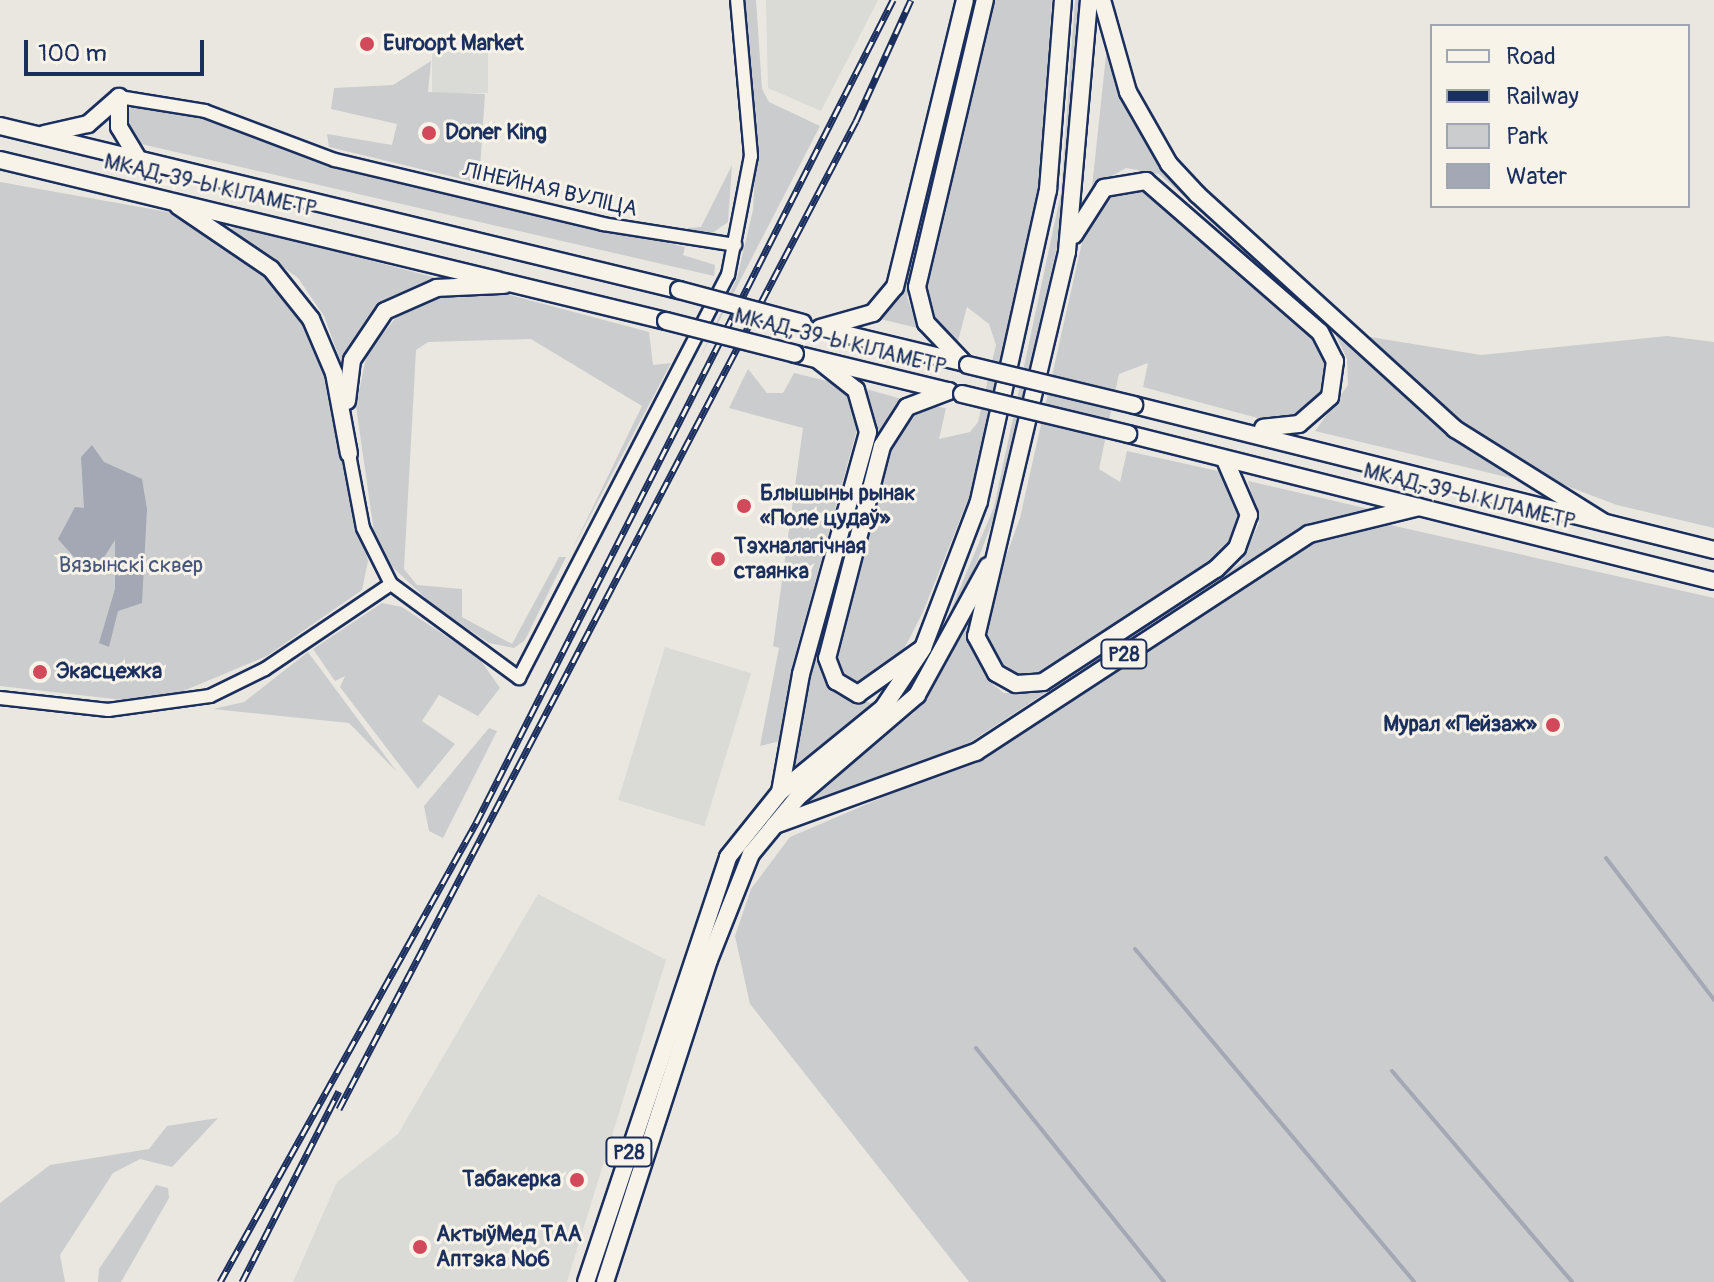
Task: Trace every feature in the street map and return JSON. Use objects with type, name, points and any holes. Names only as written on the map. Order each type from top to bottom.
[{"type":"main road","points":[[811,325],[873,313],[895,287],[965,0]]},
{"type":"main road","points":[[966,364],[926,323],[917,287],[985,0]]},
{"type":"main road","name":"Р28","points":[[586,1282],[721,871],[780,792],[883,708],[923,648],[979,501],[1026,308],[1048,190],[1063,0]]},
{"type":"main road","name":"Р28","points":[[605,1282],[739,878],[769,827],[917,695],[988,566],[1017,475],[1068,248],[1089,0]]},
{"type":"main road","points":[[1102,0],[1128,92],[1169,164],[1198,195],[1455,429],[1603,522]]},
{"type":"main road","points":[[40,136],[88,124],[120,94]]},
{"type":"main road","points":[[120,94],[119,127],[141,162]]},
{"type":"main road","name":"МКАД, 39-Ы КІЛАМЕТР","points":[[0,126],[679,290],[1134,405],[1249,429],[1714,550]]},
{"type":"main road","name":"МКАД, 39-Ы КІЛАМЕТР","points":[[0,160],[535,286],[818,360],[1714,581]]},
{"type":"main road","name":"Р28","points":[[1068,248],[1091,198],[1121,180],[1146,181],[1320,332],[1337,370],[1322,408],[1299,424],[1249,429]]},
{"type":"main road","points":[[158,195],[251,253],[291,291],[326,348],[349,454]]},
{"type":"main road","points":[[349,454],[348,375],[360,344],[385,311],[437,288],[535,286]]},
{"type":"main road","name":"Р28","points":[[780,792],[801,674],[868,432],[856,390],[818,360]]},
{"type":"main road","points":[[923,648],[858,694],[836,681],[827,658],[889,431],[915,401],[956,393]]},
{"type":"main road","name":"Р28","points":[[988,566],[980,652],[1005,679],[1043,682],[1203,578],[1237,548],[1249,515],[1226,462]]},
{"type":"main road","name":"Р28","points":[[769,827],[976,752],[1309,534],[1420,507]]},
{"type":"street","points":[[349,454],[363,528],[391,584],[519,678],[721,293],[735,245],[751,156],[737,0]]},
{"type":"street","name":"ЛІНЕЙНАЯ ВУЛІЦА","points":[[120,94],[205,111],[335,160],[603,224],[735,245]]},
{"type":"street","points":[[0,698],[108,710],[210,696],[265,669],[391,584]]},
{"type":"shaded area","points":[[766,0],[878,0],[821,111],[768,88]]},
{"type":"shaded area","points":[[432,52],[488,52],[488,93],[432,93]]},
{"type":"shaded area","points":[[665,647],[751,673],[704,826],[618,800]]},
{"type":"shaded area","points":[[538,894],[666,960],[567,1282],[293,1282],[337,1182],[398,1134]]},
{"type":"green space","points":[[742,0],[756,0],[762,89],[769,102],[820,126],[700,358],[737,278],[753,210],[757,138]]},
{"type":"green space","points":[[975,0],[907,297],[918,328],[880,319],[909,274]]},
{"type":"green space","points":[[993,0],[1052,0],[1038,215],[983,462],[923,612],[896,665],[867,685],[848,687],[832,664],[887,445],[897,422],[925,405],[946,408],[939,439],[970,432],[978,422],[996,345],[989,324],[967,307],[958,341],[944,334],[924,294]]},
{"type":"green space","points":[[1075,0],[1082,0],[1063,219],[1003,494],[964,596],[910,691],[887,714],[939,638],[994,507],[1061,193]]},
{"type":"green space","points":[[1107,46],[1141,131],[1467,444],[1515,479],[1315,431],[1348,385],[1347,359],[1334,331],[1159,174],[1126,168],[1092,187]]},
{"type":"green space","points":[[431,61],[428,92],[485,94],[479,183],[329,147],[327,134],[392,145],[397,124],[331,109],[334,88],[393,85]]},
{"type":"green space","points":[[132,106],[175,108],[329,164],[685,247],[683,255],[715,265],[714,276],[141,144],[124,117]]},
{"type":"green space","points":[[732,165],[728,222],[711,234],[693,233],[687,228],[701,227]]},
{"type":"green space","name":"Вязынскі сквер","points":[[0,182],[168,212],[268,275],[298,309],[324,358],[368,561],[362,590],[267,656],[181,692],[123,700],[0,686]]},
{"type":"green space","points":[[1141,186],[1330,348],[1331,392],[1296,420],[1265,420],[1143,387],[1148,363],[1119,374],[1099,469],[1120,482],[1127,451],[1218,471],[1241,515],[1232,545],[1036,679],[1010,675],[991,659],[984,617],[1020,518],[1085,229],[1105,194]]},
{"type":"green space","points":[[236,225],[433,277],[434,282],[383,304],[341,362],[324,316],[298,278],[231,229]]},
{"type":"green space","points":[[495,291],[649,332],[653,365],[671,363],[572,550],[642,406],[531,339],[428,342],[416,350],[404,569],[417,585],[462,589],[462,617],[512,644],[559,557],[566,557],[525,640],[514,648],[489,643],[434,606],[387,562],[375,539],[356,406],[367,353],[398,315],[452,292]]},
{"type":"green space","points":[[1667,336],[1714,342],[1714,528],[1617,505],[1540,476],[1450,412],[1370,337],[1481,355]]},
{"type":"green space","points":[[748,369],[767,393],[783,393],[794,373],[831,382],[852,400],[859,422],[793,663],[780,741],[760,746],[779,648],[773,646],[803,428],[729,408]]},
{"type":"green space","points":[[866,389],[902,399],[879,434],[820,665],[837,695],[876,704],[792,776],[806,678],[874,429]]},
{"type":"green space","points":[[1248,481],[1369,509],[1271,546],[1074,675],[1241,563],[1259,523]]},
{"type":"green space","points":[[1377,522],[1714,598],[1714,1282],[969,1282],[750,1004],[735,936],[751,889],[790,837],[982,755],[1314,539]]},
{"type":"green space","points":[[382,603],[402,607],[479,658],[500,688],[478,716],[439,695],[422,721],[455,744],[418,789],[340,687],[345,676],[335,681],[313,649]]},
{"type":"green space","points":[[966,626],[992,684],[1004,693],[1029,693],[1057,685],[964,746],[808,806],[806,799],[914,713]]},
{"type":"green space","points":[[308,652],[397,772],[349,723],[213,709],[244,702]]},
{"type":"green space","points":[[489,728],[497,731],[443,838],[429,831],[424,806]]},
{"type":"green space","points":[[218,1118],[172,1167],[140,1159],[113,1173],[60,1255],[65,1282],[0,1282],[0,1203],[50,1165],[149,1149],[167,1126]]},
{"type":"green space","points":[[156,1185],[168,1188],[169,1198],[121,1282],[98,1282],[99,1269]]},
{"type":"water","points":[[92,445],[104,462],[142,479],[147,509],[142,603],[118,611],[109,647],[99,643],[115,589],[115,540],[103,559],[81,565],[58,539],[75,507],[84,508],[81,457]]},
{"type":"waterway","points":[[1606,858],[1714,1000]]},
{"type":"waterway","points":[[1135,949],[1414,1282]]},
{"type":"waterway","points":[[976,1048],[1164,1282]]},
{"type":"waterway","points":[[1392,1071],[1572,1282]]},
{"type":"railway","points":[[220,1282],[476,823],[893,0]]},
{"type":"railway","points":[[339,1109],[856,121],[911,0]]},
{"type":"railway","points":[[242,1282],[339,1091]]},
{"type":"place","name":"Euroopt Market","points":[[367,44]]},
{"type":"place","name":"Doner King","points":[[429,133]]},
{"type":"place","name":"Блышыны рынак «Поле цудаў»","points":[[744,506]]},
{"type":"place","name":"Тэхналагічная стаянка","points":[[718,559]]},
{"type":"place","name":"Экасцежка","points":[[40,672]]},
{"type":"place","name":"Мурал «Пейзаж»","points":[[1553,725]]},
{"type":"place","name":"Табакерка","points":[[577,1180]]},
{"type":"place","name":"АктыўМед ТАА Аптэка №6","points":[[420,1247]]}]
